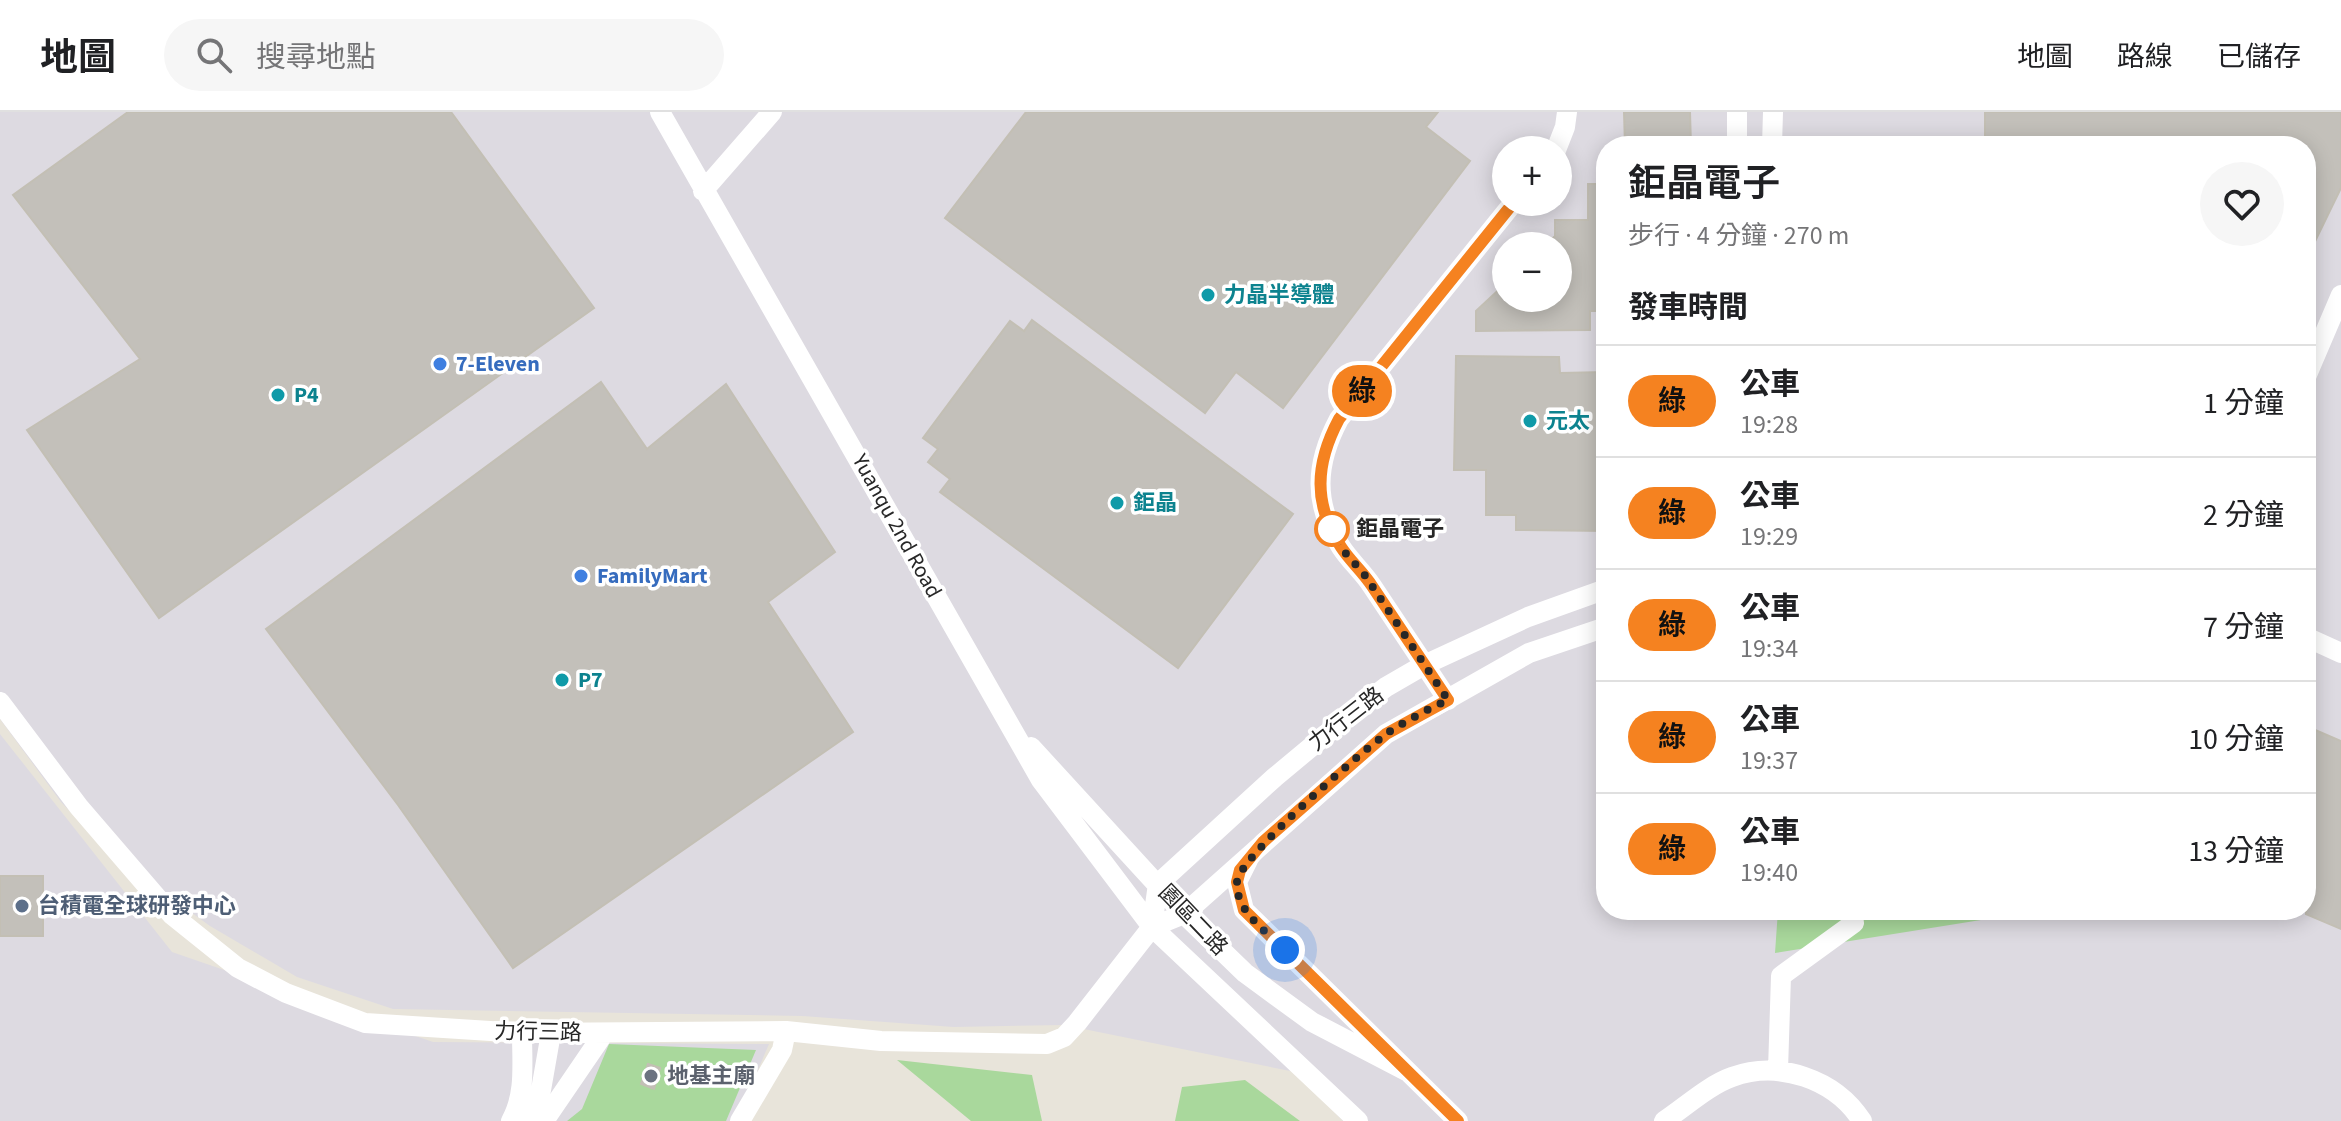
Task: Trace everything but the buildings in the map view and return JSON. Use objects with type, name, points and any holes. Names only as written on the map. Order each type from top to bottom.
[{"type":"street","name":"Yuanqu 2nd Road","points":[[660,112],[1013,726],[1041,780],[1152,927]]},
{"type":"street","points":[[703,191],[772,112]]},
{"type":"street","points":[[1561,136],[1567,112]]},
{"type":"street","points":[[1737,112],[1737,136]]},
{"type":"street","points":[[1772,136],[1773,112]]},
{"type":"street","points":[[1448,700],[1364,574],[1342,549],[1325,516],[1319,482],[1325,445],[1339,419],[1503,216]]},
{"type":"street","points":[[2316,361],[2333,333],[2341,295]]},
{"type":"street","name":"力行三路","points":[[1158,884],[1275,777],[1386,687],[1424,665],[1528,617],[1596,593]]},
{"type":"street","name":"力行三路","points":[[0,702],[79,807],[172,915],[238,968],[286,993],[365,1023],[522,1033],[786,1031],[881,1041],[1047,1044],[1064,1037],[1077,1023],[1152,927],[1184,914],[1386,734],[1529,653],[1596,630]]},
{"type":"street","points":[[2316,642],[2341,653]]},
{"type":"street","name":"園區二路","points":[[1013,726],[1184,914],[1245,973],[1312,1022],[1408,1072]]},
{"type":"street","points":[[1263,842],[1240,870],[1237,882],[1244,910],[1458,1121]]},
{"type":"street","points":[[1152,927],[1158,884]]},
{"type":"street","points":[[1778,1070],[1781,976],[1854,923]]},
{"type":"street","name":"園區二路","points":[[1152,927],[1358,1121]]},
{"type":"street","points":[[740,1121],[782,1050],[786,1031]]},
{"type":"street","points":[[511,1121],[519,1106],[522,1086],[522,1033]]},
{"type":"street","points":[[531,1121],[541,1090],[551,1033]]},
{"type":"street","points":[[544,1121],[604,1033]]},
{"type":"street","points":[[1664,1121],[1730,1077],[1772,1068],[1825,1084],[1862,1121]]},
{"type":"shaded area","points":[[0,112],[2341,112],[2341,1121],[1343,1121],[1295,1072],[1064,1025],[954,1027],[802,1016],[393,1009],[297,977],[210,926],[112,855],[61,802],[0,719]]},
{"type":"shaded area","points":[[0,734],[172,952],[433,1042],[769,1044],[736,1121],[0,1121]]},
{"type":"green space","points":[[1777,920],[1981,920],[1775,953]]},
{"type":"green space","points":[[609,1044],[756,1050],[726,1121],[567,1121],[582,1109]]},
{"type":"green space","points":[[897,1060],[1032,1075],[1042,1121],[971,1121]]},
{"type":"green space","points":[[1245,1080],[1300,1121],[1175,1121],[1182,1087]]},
{"type":"bus line","name":"綠","points":[[1458,1121],[1244,910],[1237,882],[1240,870],[1263,842],[1386,734],[1448,700],[1364,574],[1342,549],[1325,516],[1319,482],[1325,445],[1339,419],[1503,216]]},
{"type":"place","name":"力晶半導體","points":[[1208,295]]},
{"type":"place","name":"7-Eleven","points":[[440,364]]},
{"type":"place","name":"P4","points":[[278,395]]},
{"type":"place","name":"元太","points":[[1530,421]]},
{"type":"place","name":"鉅晶","points":[[1117,503]]},
{"type":"place","name":"鉅晶電子","points":[[1332,529]]},
{"type":"place","name":"FamilyMart","points":[[581,576]]},
{"type":"place","name":"P7","points":[[562,680]]},
{"type":"place","name":"台積電全球研發中心","points":[[22,906]]},
{"type":"place","name":"地基主廟","points":[[651,1076]]},
{"type":"route","points":[[1285,950],[1244,910],[1237,882],[1240,870],[1263,842],[1386,734],[1448,700],[1364,574],[1342,549],[1332,529]]}]
